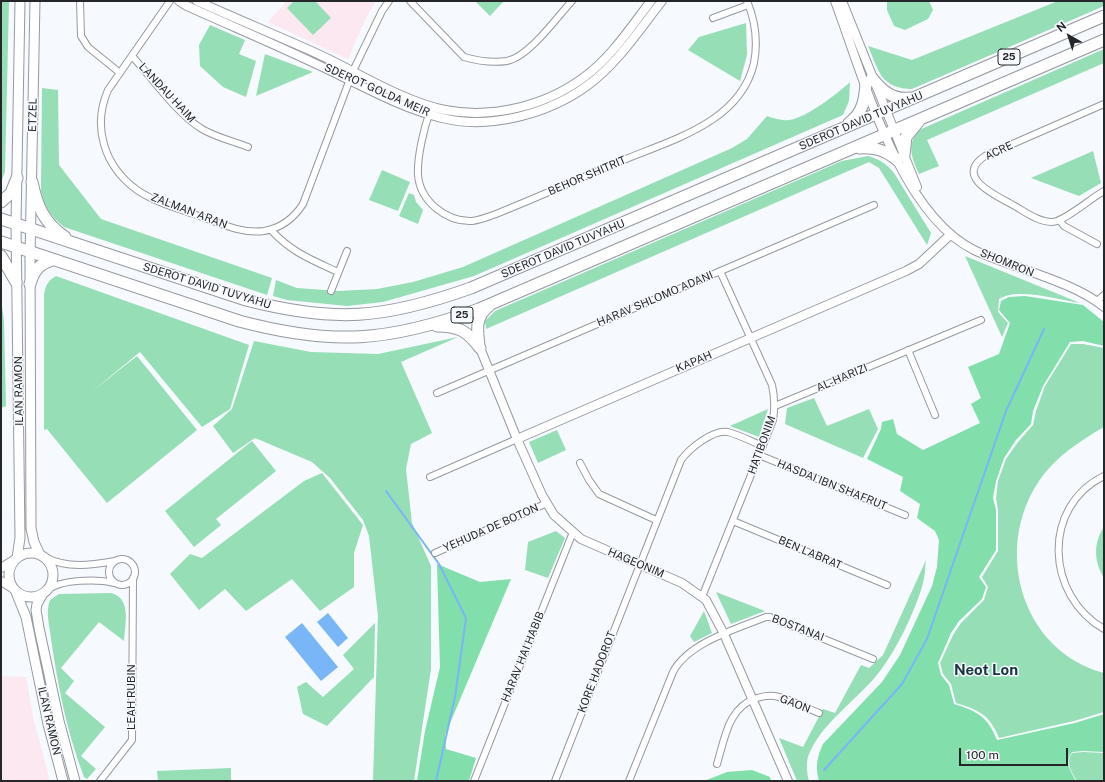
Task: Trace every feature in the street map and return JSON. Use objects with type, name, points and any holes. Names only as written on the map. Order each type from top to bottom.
[{"type":"highway","name":"SDEROT DAVID TUVYAHU","points":[[1,219],[246,300],[275,308],[324,315],[379,314],[423,305],[471,288],[1104,16]]},
{"type":"highway","name":"SDEROT DAVID TUVYAHU","points":[[1,242],[239,321],[294,334],[322,338],[382,336],[428,326],[494,303],[1104,40]]},
{"type":"highway","points":[[837,131],[859,114],[869,81],[894,97],[902,99],[915,98]]},
{"type":"highway","points":[[852,148],[878,148],[901,158],[906,137],[920,119]]},
{"type":"highway","points":[[1,202],[11,193],[17,178]]},
{"type":"highway","points":[[32,182],[39,211],[57,232],[73,243]]},
{"type":"highway","points":[[1,256],[16,282]]},
{"type":"highway","points":[[30,284],[33,273],[38,266],[53,260]]},
{"type":"highway","points":[[480,348],[477,321],[485,309],[494,303]]},
{"type":"highway","points":[[428,326],[451,327],[463,330],[469,334],[480,348]]},
{"type":"main road","name":"ETZEL","points":[[16,224],[20,1]]},
{"type":"main road","name":"ETZEL","points":[[31,229],[35,1]]},
{"type":"main road","name":"ILAN RAMON","points":[[16,224],[20,538],[16,559]]},
{"type":"main road","name":"ILAN RAMON","points":[[31,229],[31,528],[33,539],[42,556]]},
{"type":"main road","points":[[26,553],[42,556],[51,565],[53,571],[53,581],[45,592],[29,598],[15,591],[9,577],[9,570],[16,559],[26,553]]},
{"type":"main road","name":"ILAN RAMON","points":[[15,591],[26,616],[48,724],[64,781]]},
{"type":"main road","name":"ILAN RAMON","points":[[45,592],[37,604],[36,610],[59,721],[75,781]]},
{"type":"street","points":[[80,1],[81,36],[88,47],[120,73]]},
{"type":"street","name":"ZALMAN ARAN","points":[[170,1],[108,90],[102,102],[100,131],[102,143],[108,156],[127,181],[137,190],[163,204],[232,227],[253,232],[271,230],[295,216],[303,204],[353,72],[382,10],[389,1]]},
{"type":"street","name":"SDEROT GOLDA MEIR","points":[[179,1],[187,6],[268,41],[408,106],[429,114],[458,120],[500,120],[537,111],[572,95],[600,76],[625,49],[662,1]]},
{"type":"street","name":"SDEROT GOLDA MEIR","points":[[197,1],[272,33],[411,98],[432,106],[458,111],[499,111],[525,105],[563,90],[583,78],[594,69],[618,44],[651,1]]},
{"type":"street","points":[[410,1],[464,56],[476,60],[491,62],[506,61],[521,54],[572,1]]},
{"type":"street","points":[[835,1],[869,81]]},
{"type":"street","points":[[842,1],[869,81]]},
{"type":"street","points":[[714,18],[748,3]]},
{"type":"street","name":"BEHOR SHITRIT","points":[[432,106],[418,163],[418,176],[421,188],[426,198],[441,212],[452,218],[472,221],[496,214],[696,130],[726,110],[740,95],[747,84],[755,59],[754,23],[748,3]]},
{"type":"street","name":"LANDAU HAIM","points":[[132,56],[183,113],[195,124],[211,133],[248,147]]},
{"type":"street","name":"SHOMRON","points":[[869,81],[881,112],[922,203],[932,217],[950,235],[975,250],[1068,287],[1096,301],[1104,307]]},
{"type":"street","name":"ACRE","points":[[1097,244],[1064,226],[1060,221],[1052,222],[1037,218],[984,188],[975,178],[975,166],[985,156],[1104,104]]},
{"type":"street","points":[[1060,221],[1104,191]]},
{"type":"street","name":"HARAV SHLOMO ADANI","points":[[436,393],[874,205]]},
{"type":"street","points":[[271,230],[280,240],[296,252],[338,272]]},
{"type":"street","name":"KAPAH","points":[[430,477],[906,271],[919,264],[950,235]]},
{"type":"street","points":[[331,291],[346,251]]},
{"type":"street","name":"HATIBONIM","points":[[702,597],[773,420],[775,406],[775,397],[772,385],[752,337],[720,271]]},
{"type":"street","points":[[1096,301],[1104,295]]},
{"type":"street","name":"AL-HARIZI","points":[[775,406],[981,320]]},
{"type":"street","name":"HAGEONIM","points":[[480,348],[517,439],[554,515],[573,532],[591,544],[639,563],[682,583],[702,597],[724,634],[788,781]]},
{"type":"street","points":[[908,350],[935,415]]},
{"type":"street","name":"KORE HADOROT","points":[[555,781],[656,520],[677,468],[686,452],[695,445],[720,432],[728,432],[763,446]]},
{"type":"street","name":"HASDAI IBN SHAFRUT","points":[[759,455],[905,515]]},
{"type":"street","points":[[580,463],[589,480],[599,494],[656,520]]},
{"type":"street","points":[[1104,476],[1084,491],[1074,503],[1061,530],[1058,544],[1060,571],[1069,595],[1085,615],[1104,628]]},
{"type":"street","name":"YEHUDA DE BOTON","points":[[435,553],[547,503]]},
{"type":"street","name":"BEN LABRAT","points":[[733,521],[887,585]]},
{"type":"street","name":"HARAV HAI HABIB","points":[[474,781],[573,532]]},
{"type":"street","points":[[42,556],[58,564],[72,566],[123,559],[130,562],[134,570],[133,578],[126,584],[99,581],[67,583],[54,586],[45,592]]},
{"type":"street","points":[[1,568],[16,559]]},
{"type":"street","points":[[115,561],[110,567],[109,573],[112,580],[128,591],[132,603]]},
{"type":"street","name":"LEAH RUBIN","points":[[100,781],[132,740],[133,578]]},
{"type":"street","points":[[1,580],[15,591]]},
{"type":"street","name":"BOSTANAI","points":[[724,634],[766,616],[873,659]]},
{"type":"street","points":[[630,781],[677,665],[690,652],[724,634]]},
{"type":"street","name":"GAON","points":[[717,764],[730,719],[739,707],[752,699],[765,695],[776,696],[819,713]]},
{"type":"shaded area","points":[[287,1],[376,1],[367,16],[348,59],[268,22]]},
{"type":"shaded area","points":[[1,676],[26,677],[34,721],[50,781],[1,781]]},
{"type":"green space","points":[[1,1],[9,1],[5,172],[1,182]]},
{"type":"green space","points":[[294,1],[315,1],[331,18],[313,35],[287,8]]},
{"type":"green space","points":[[475,1],[504,1],[490,16]]},
{"type":"green space","points":[[887,1],[929,1],[933,10],[928,19],[905,30],[894,26],[887,10]]},
{"type":"green space","points":[[1058,1],[1104,1],[1104,6],[912,89],[901,88],[887,82],[878,70],[868,46],[912,60]]},
{"type":"green space","points":[[746,23],[747,55],[740,81],[688,50],[699,37]]},
{"type":"green space","points":[[210,25],[245,40],[239,54],[256,61],[246,97],[223,87],[200,66],[199,45]]},
{"type":"green space","points":[[1104,49],[1104,63],[927,140],[939,166],[919,174],[912,157],[911,146],[919,130]]},
{"type":"green space","points":[[265,54],[313,72],[256,96]]},
{"type":"green space","points":[[850,82],[849,101],[843,115],[474,276],[383,302],[347,306],[287,300],[273,296],[276,280],[297,288],[338,291],[377,289],[413,282],[463,267],[732,148],[747,139],[767,116],[789,120],[804,115],[829,99]]},
{"type":"green space","points":[[42,88],[58,90],[59,165],[101,219],[272,278],[267,295],[64,227],[59,223],[46,207],[41,191]]},
{"type":"green space","points":[[1093,151],[1101,183],[1079,196],[1031,178]]},
{"type":"green space","points":[[868,156],[882,162],[894,173],[931,233],[927,245],[879,168],[869,162],[486,329],[485,321],[495,311],[842,161]]},
{"type":"green space","points":[[382,170],[410,182],[398,211],[369,200]]},
{"type":"green space","points":[[409,193],[414,195],[416,202],[423,210],[418,224],[399,216]]},
{"type":"green space","points":[[965,256],[1080,303],[1027,294],[1017,294],[999,299],[998,312],[1008,323],[1002,337]]},
{"type":"green space","points":[[56,276],[249,345],[230,409],[202,427],[140,352],[90,393],[137,356],[197,430],[107,503],[47,429],[44,430],[44,294],[47,284]]},
{"type":"green space","points":[[1025,296],[1083,305],[1104,322],[1104,346],[1083,341],[1070,342],[1043,386],[1033,411],[1031,424],[1016,440],[1004,458],[996,481],[993,498],[996,510],[996,550],[979,577],[986,587],[982,599],[959,621],[951,633],[938,663],[941,675],[949,685],[954,704],[975,712],[986,720],[994,732],[997,740],[1075,723],[1104,714],[1104,752],[1072,752],[1068,763],[1070,771],[1076,781],[819,781],[817,762],[823,744],[882,682],[900,655],[932,586],[937,567],[939,540],[935,531],[917,518],[920,504],[900,491],[903,477],[867,459],[881,429],[882,422],[893,419],[897,434],[923,450],[980,423],[971,404],[981,398],[968,367],[999,354],[1010,323],[999,310],[1001,301],[1009,297]]},
{"type":"green space","points":[[1,298],[4,321],[6,406],[1,408]]},
{"type":"green space","points":[[458,337],[401,362],[432,433],[411,444],[406,469],[412,523],[431,566],[431,669],[414,781],[373,781],[378,616],[369,536],[363,520],[330,478],[312,462],[255,438],[233,453],[213,426],[232,409],[254,341],[311,352],[378,354]]},
{"type":"green space","points":[[1071,344],[1083,344],[1104,348],[1104,427],[1068,450],[1045,472],[1039,481],[1025,508],[1018,537],[1017,566],[1023,594],[1035,621],[1052,643],[1075,661],[1104,673],[1104,712],[1074,721],[999,738],[992,723],[987,718],[971,708],[956,703],[951,684],[943,674],[940,663],[953,635],[961,623],[984,600],[988,587],[982,577],[998,551],[998,510],[996,498],[998,481],[1006,459],[1033,425],[1036,411],[1045,386]]},
{"type":"green space","points":[[814,398],[827,426],[869,409],[878,429],[863,458],[785,424],[787,408]]},
{"type":"green space","points":[[768,409],[759,437],[730,426]]},
{"type":"green space","points":[[557,430],[566,450],[538,463],[529,442]]},
{"type":"green space","points":[[252,441],[276,471],[216,519],[221,525],[194,547],[165,511]]},
{"type":"green space","points":[[322,473],[363,525],[354,553],[354,587],[320,611],[292,579],[246,611],[225,589],[199,610],[170,574],[190,554],[202,558],[304,481]]},
{"type":"green space","points":[[1104,527],[1104,578],[1098,566],[1096,552],[1098,539]]},
{"type":"green space","points":[[556,531],[565,538],[548,578],[525,570],[528,542]]},
{"type":"green space","points":[[926,560],[922,587],[910,620],[893,652],[880,671],[830,723],[813,745],[807,760],[809,781],[797,781],[779,738],[803,747],[823,709],[835,713],[861,665],[869,668],[883,655]]},
{"type":"green space","points":[[437,564],[480,582],[511,579],[445,735],[446,749],[476,758],[469,781],[417,781],[425,731],[440,667]]},
{"type":"green space","points":[[716,592],[765,611],[731,624]]},
{"type":"green space","points":[[111,593],[118,596],[125,606],[126,620],[124,641],[99,622],[61,668],[74,681],[65,693],[105,727],[81,756],[96,769],[87,779],[84,777],[78,760],[60,692],[48,620],[48,610],[50,600],[59,594]]},
{"type":"green space","points":[[704,611],[712,633],[694,642],[690,636]]},
{"type":"green space","points":[[375,623],[374,677],[327,726],[303,714],[297,687],[306,682],[323,697],[354,669],[343,655]]},
{"type":"green space","points":[[1072,753],[1104,753],[1104,781],[1077,781],[1073,775],[1069,760]]},
{"type":"green space","points":[[231,768],[231,781],[158,781],[157,771]]},
{"type":"green space","points":[[752,770],[770,777],[771,781],[704,781],[727,772]]},
{"type":"water","points":[[328,613],[348,638],[338,647],[317,622]]},
{"type":"water","points":[[302,623],[338,667],[321,681],[285,637]]},
{"type":"waterway","points":[[824,770],[902,684],[927,639],[1006,411],[1044,329]]},
{"type":"waterway","points":[[386,491],[439,564],[466,618],[455,697],[436,781]]},
{"type":"district","name":"Neot Lon","points":[[986,670]]}]
